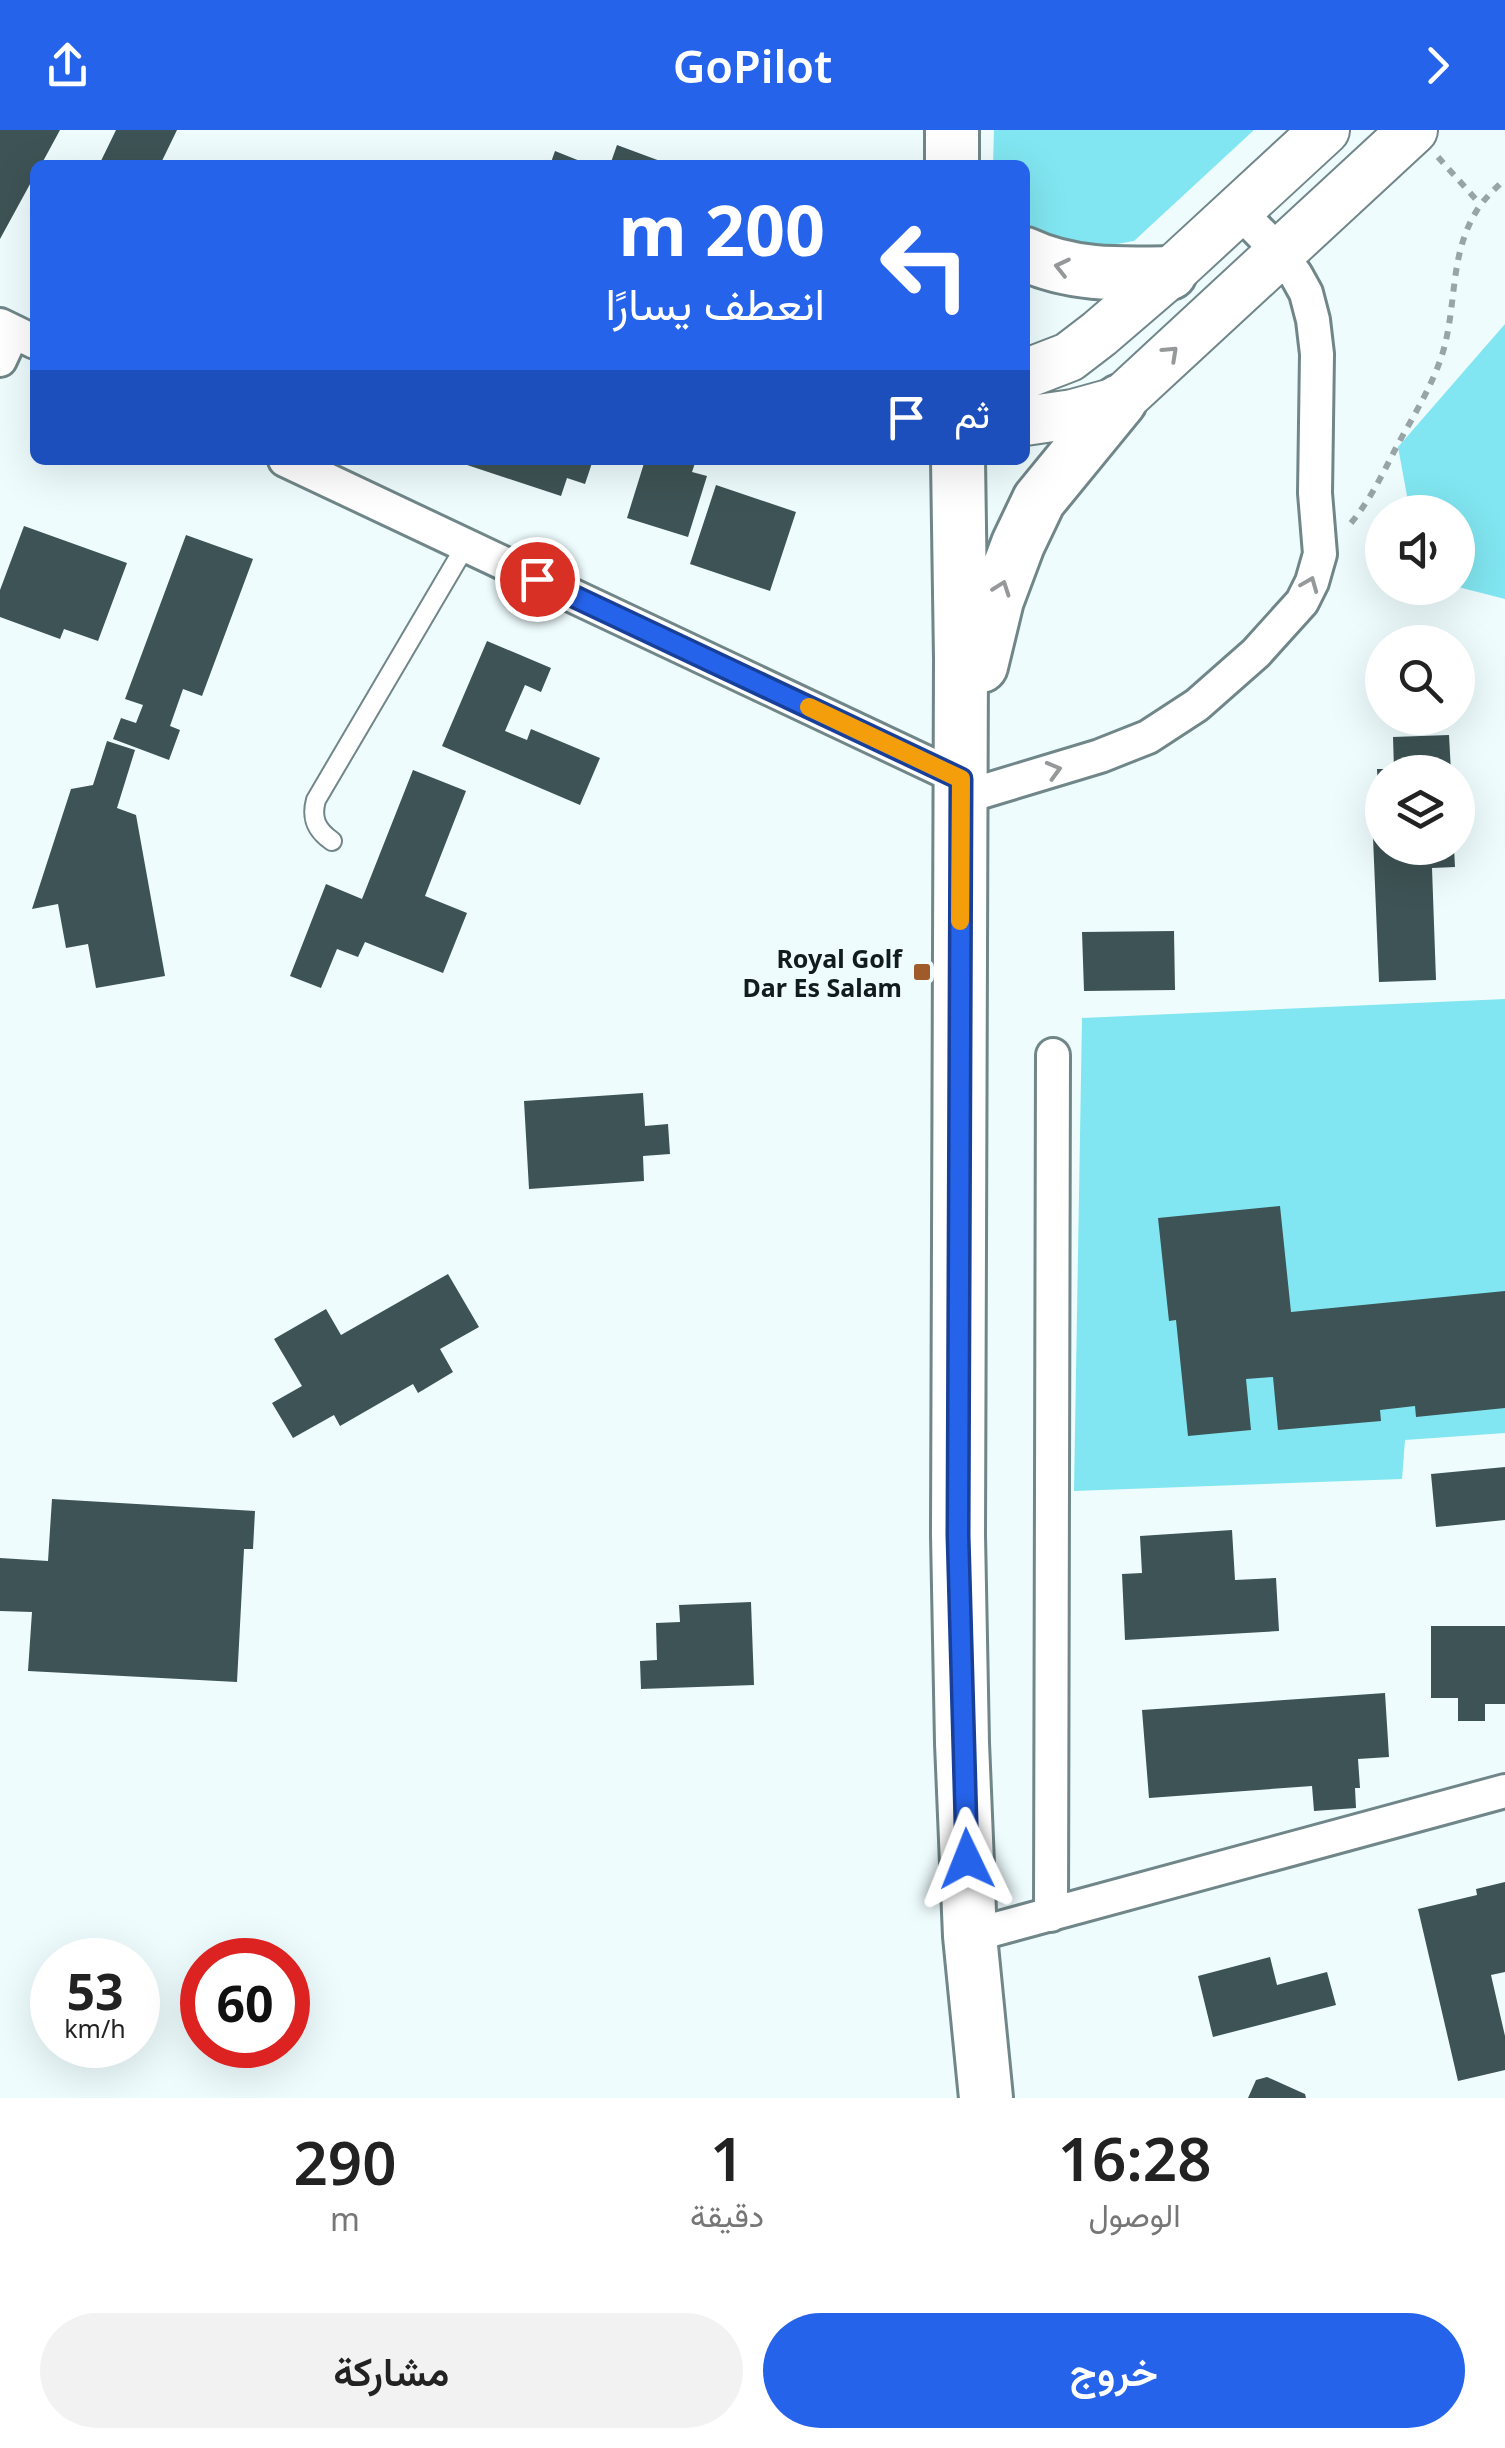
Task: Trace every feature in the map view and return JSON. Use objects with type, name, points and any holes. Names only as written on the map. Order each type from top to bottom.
[{"type":"main road","points":[[952,130],[952,160]]},
{"type":"main road","points":[[1030,256],[1076,270],[1170,273]]},
{"type":"main road","points":[[960,776],[997,600],[1018,544],[1038,500],[1120,401]]},
{"type":"main road","points":[[958,465],[958,1535],[970,1936],[986,2098]]},
{"type":"street","points":[[1030,372],[1069,358],[1170,273],[1325,130]]},
{"type":"street","points":[[1030,421],[1120,401],[1413,130]]},
{"type":"street","points":[[296,465],[960,776],[1116,750],[1148,737],[1197,705],[1256,653],[1302,602],[1320,554],[1315,493],[1313,320],[1306,294],[1280,252],[1239,211]]},
{"type":"street","points":[[1051,1915],[1053,1055]]},
{"type":"street","points":[[970,1936],[1505,1790]]},
{"type":"lane","points":[[332,841],[316,826],[316,800],[466,546]]},
{"type":"path","points":[[1320,554],[1347,528],[1369,498],[1432,382],[1449,326],[1454,273],[1464,237],[1480,204],[1505,179]]},
{"type":"shaded area","points":[[994,130],[1254,130],[1134,241],[1060,254],[1030,229],[1030,160],[993,160]]},
{"type":"shaded area","points":[[1505,324],[1505,599],[1475,591],[1475,495],[1407,495],[1398,447]]},
{"type":"shaded area","points":[[1505,999],[1505,1433],[1405,1440],[1402,1479],[1074,1491],[1082,1018]]},
{"type":"building","points":[[0,130],[60,130],[44,160],[30,160],[30,184],[0,239]]},
{"type":"building","points":[[116,130],[177,130],[162,160],[101,160]]},
{"type":"building","points":[[617,145],[658,160],[612,160]]},
{"type":"building","points":[[555,151],[578,160],[552,160]]},
{"type":"building","points":[[467,465],[591,465],[585,484],[567,478],[561,496]]},
{"type":"building","points":[[643,465],[694,465],[692,472],[707,476],[688,537],[627,518]]},
{"type":"building","points":[[716,485],[796,512],[770,591],[690,564]]},
{"type":"building","points":[[24,526],[127,563],[98,641],[64,629],[60,639],[0,617],[0,590]]},
{"type":"building","points":[[186,535],[253,559],[202,696],[183,689],[170,726],[180,730],[169,760],[113,739],[121,718],[136,723],[143,705],[125,699]]},
{"type":"building","points":[[487,641],[551,668],[541,692],[525,685],[505,731],[527,740],[531,729],[600,758],[580,805],[442,746]]},
{"type":"building","points":[[1449,735],[1450,755],[1394,755],[1393,737]]},
{"type":"building","points":[[107,741],[135,750],[117,808],[136,815],[165,976],[96,988],[88,944],[66,948],[58,904],[32,909],[71,789],[93,785]]},
{"type":"building","points":[[413,770],[466,791],[425,896],[467,913],[443,973],[365,942],[358,957],[337,949],[321,988],[290,976],[326,884],[362,899]]},
{"type":"building","points":[[1374,865],[1455,865],[1432,868],[1436,980],[1379,982]]},
{"type":"building","points":[[1174,931],[1175,990],[1084,991],[1082,932]]},
{"type":"building","points":[[643,1093],[645,1126],[668,1124],[670,1154],[643,1156],[644,1181],[529,1189],[524,1101]]},
{"type":"building","points":[[1280,1206],[1291,1312],[1505,1291],[1505,1408],[1416,1417],[1415,1406],[1380,1410],[1381,1421],[1278,1430],[1273,1377],[1246,1379],[1251,1430],[1188,1436],[1176,1320],[1169,1321],[1158,1218]]},
{"type":"building","points":[[448,1274],[479,1327],[440,1349],[453,1372],[418,1393],[413,1384],[340,1426],[334,1415],[293,1438],[272,1403],[302,1386],[274,1339],[326,1309],[341,1335]]},
{"type":"building","points":[[1505,1467],[1505,1520],[1436,1527],[1431,1474]]},
{"type":"building","points":[[52,1499],[255,1511],[253,1549],[244,1549],[237,1682],[28,1671],[32,1612],[0,1611],[0,1558],[48,1561]]},
{"type":"building","points":[[1232,1530],[1235,1580],[1276,1578],[1279,1631],[1125,1640],[1122,1574],[1142,1573],[1140,1536]]},
{"type":"building","points":[[751,1602],[754,1685],[641,1689],[640,1661],[657,1660],[656,1623],[680,1622],[679,1605]]},
{"type":"building","points":[[1431,1626],[1505,1626],[1505,1704],[1485,1704],[1485,1721],[1458,1721],[1458,1698],[1431,1698]]},
{"type":"building","points":[[1385,1693],[1389,1757],[1358,1759],[1360,1788],[1355,1788],[1356,1808],[1314,1811],[1312,1786],[1149,1798],[1142,1710]]},
{"type":"building","points":[[1505,1882],[1505,1972],[1491,1975],[1505,2036],[1505,2070],[1458,2081],[1418,1909],[1477,1895],[1476,1889]]},
{"type":"building","points":[[1270,1957],[1277,1985],[1327,1972],[1336,2005],[1213,2037],[1198,1976]]},
{"type":"building","points":[[1267,2077],[1305,2094],[1306,2098],[1248,2098],[1256,2080]]},
{"type":"slow traffic","points":[[809,707],[961,779],[960,921]]},
{"type":"place","name":"Royal Golf Dar Es Salam","points":[[922,972]]},
{"type":"route","points":[[537,579],[961,779],[958,1535],[967,1859]]}]
